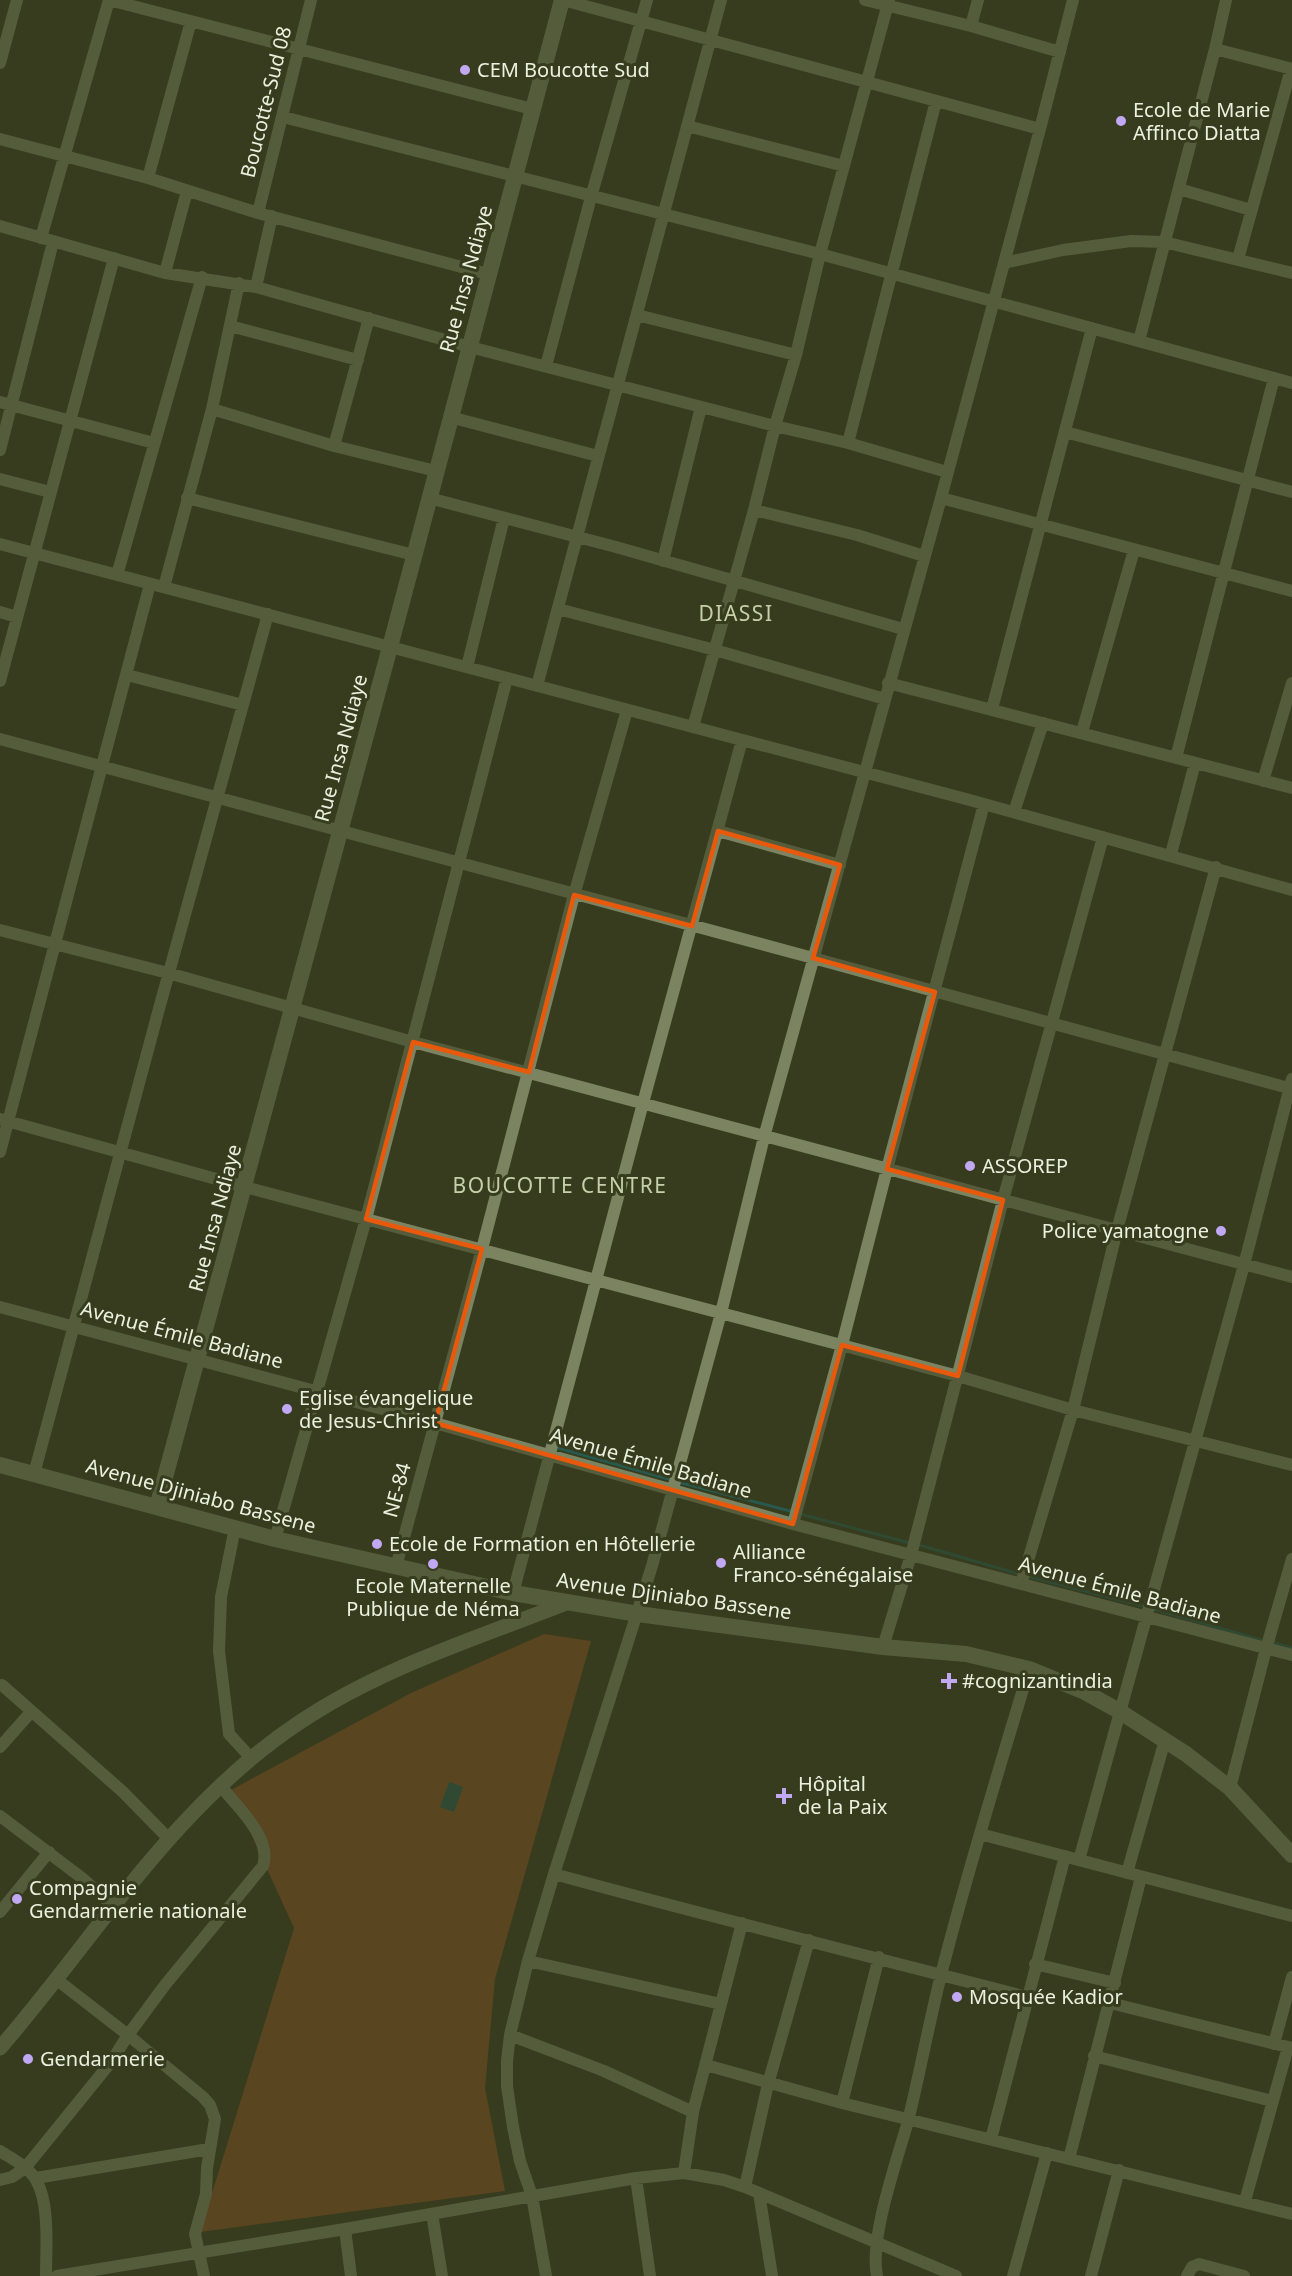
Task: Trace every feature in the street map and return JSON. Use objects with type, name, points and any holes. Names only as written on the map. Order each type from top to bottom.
[{"type":"main road","name":"Rue Insa Ndiaye","points":[[158,1507],[562,0]]},
{"type":"main road","name":"Avenue Djiniabo Bassene","points":[[0,1466],[275,1539],[513,1593],[638,1614],[883,1647],[966,1654],[1029,1669],[1068,1684],[1119,1711],[1165,1740],[1230,1788],[1292,1855]]},
{"type":"street","points":[[0,63],[16,0]]},
{"type":"street","points":[[0,450],[6,404],[66,156],[109,0],[532,109]]},
{"type":"street","name":"Boucotte-Sud 08","points":[[258,213],[311,0]]},
{"type":"street","points":[[562,0],[1040,129]]},
{"type":"street","points":[[546,366],[647,0]]},
{"type":"street","points":[[537,686],[721,0]]},
{"type":"street","points":[[865,0],[889,3],[1060,52]]},
{"type":"street","points":[[971,26],[978,0]]},
{"type":"street","points":[[546,2276],[532,2196],[520,2161],[513,2127],[507,2078],[510,2035],[528,1961],[554,1874],[638,1614],[721,1313],[764,1137],[941,498],[1073,0]]},
{"type":"street","points":[[1139,341],[1226,0]]},
{"type":"street","points":[[693,727],[796,355],[820,255],[889,3]]},
{"type":"street","points":[[148,178],[191,21]]},
{"type":"street","points":[[1215,49],[1292,69],[1238,259]]},
{"type":"street","points":[[848,443],[936,101]]},
{"type":"street","points":[[283,117],[820,255],[1292,383]]},
{"type":"street","points":[[687,126],[844,166]]},
{"type":"street","points":[[0,139],[148,178],[258,213],[488,274]]},
{"type":"street","points":[[1179,189],[1251,210]]},
{"type":"street","points":[[165,273],[187,191]]},
{"type":"street","points":[[256,287],[272,216]]},
{"type":"street","points":[[0,226],[165,273],[256,287],[470,347],[848,443],[947,472]]},
{"type":"street","points":[[1004,263],[1074,248],[1131,242],[1164,242],[1292,273]]},
{"type":"street","points":[[0,681],[114,258]]},
{"type":"street","points":[[117,575],[201,277]]},
{"type":"street","points":[[164,587],[212,409],[239,283]]},
{"type":"street","points":[[637,315],[796,355]]},
{"type":"street","points":[[334,446],[369,318]]},
{"type":"street","points":[[230,326],[358,360]]},
{"type":"street","points":[[993,710],[1092,328]]},
{"type":"street","points":[[1176,758],[1274,378]]},
{"type":"street","points":[[6,404],[154,443]]},
{"type":"street","points":[[663,561],[701,407]]},
{"type":"street","points":[[212,409],[334,446],[436,471]]},
{"type":"street","points":[[450,417],[598,456]]},
{"type":"street","points":[[1065,432],[1292,492]]},
{"type":"street","points":[[0,479],[50,492]]},
{"type":"street","points":[[187,498],[414,555]]},
{"type":"street","points":[[429,498],[577,537],[903,629]]},
{"type":"street","points":[[941,498],[1292,591]]},
{"type":"street","points":[[754,510],[857,535],[924,556]]},
{"type":"street","points":[[467,667],[504,518]]},
{"type":"street","points":[[0,544],[1171,854],[1292,890]]},
{"type":"street","points":[[1082,732],[1134,550]]},
{"type":"street","points":[[0,1152],[4,1120],[150,584]]},
{"type":"street","points":[[558,609],[715,650],[885,699]]},
{"type":"street","points":[[0,612],[17,617]]},
{"type":"street","points":[[34,1474],[122,1153],[168,974],[268,614]]},
{"type":"street","points":[[127,675],[243,705]]},
{"type":"street","points":[[275,1539],[366,1219],[507,678]]},
{"type":"street","points":[[888,683],[1292,788]]},
{"type":"street","points":[[1263,781],[1292,683]]},
{"type":"street","name":"NE-84","points":[[396,1567],[529,1072],[574,895],[627,710]]},
{"type":"street","points":[[1014,812],[1043,723]]},
{"type":"street","points":[[0,739],[1165,1055],[1291,1085],[1196,1441],[1079,1860]]},
{"type":"street","points":[[513,1593],[548,1454],[598,1280],[643,1103],[742,740]]},
{"type":"street","points":[[1171,854],[1196,763]]},
{"type":"street","points":[[793,1524],[984,804]]},
{"type":"street","points":[[718,831],[840,865]]},
{"type":"street","points":[[883,1647],[911,1555],[1050,1024],[1103,837]]},
{"type":"street","points":[[1021,1584],[1073,1410],[1117,1230],[1216,867]]},
{"type":"street","points":[[0,930],[1292,1277]]},
{"type":"street","points":[[4,1120],[245,1187],[958,1376],[1073,1410],[1292,1466]]},
{"type":"street","name":"Avenue Émile Badiane","points":[[0,1307],[435,1423],[793,1524],[1292,1655]]},
{"type":"street","points":[[235,1528],[221,1597],[219,1651],[229,1734],[251,1758]]},
{"type":"street","points":[[1230,1788],[1292,1559]]},
{"type":"street","points":[[0,2048],[168,1838],[220,1785],[251,1758],[329,1704],[392,1671],[566,1603]]},
{"type":"street","points":[[877,2276],[875,2260],[877,2242],[941,1975],[1029,1669]]},
{"type":"street","points":[[2,1685],[123,1792],[168,1838]]},
{"type":"street","points":[[0,1747],[31,1712]]},
{"type":"street","points":[[1127,1873],[1165,1740]]},
{"type":"street","points":[[0,2181],[12,2177],[25,2168],[111,2062],[165,1985],[263,1866],[266,1855],[264,1844],[220,1785]]},
{"type":"street","points":[[0,1815],[49,1852],[113,1906]]},
{"type":"street","points":[[980,1834],[1292,1916]]},
{"type":"street","points":[[0,1912],[49,1852]]},
{"type":"street","points":[[991,2139],[1065,1856]]},
{"type":"street","points":[[554,1874],[1027,1997]]},
{"type":"street","points":[[1069,2159],[1141,1877]]},
{"type":"street","points":[[684,2173],[693,2112],[742,1923]]},
{"type":"street","points":[[745,2187],[768,2084],[809,1940]]},
{"type":"street","points":[[842,2103],[879,1957]]},
{"type":"street","points":[[528,1961],[721,2004]]},
{"type":"street","points":[[1035,1964],[1115,1983]]},
{"type":"street","points":[[1274,2044],[1292,1977]]},
{"type":"street","points":[[56,1979],[128,2035],[210,2105],[215,2119],[209,2150],[206,2194],[195,2234],[204,2276]]},
{"type":"street","points":[[1110,2003],[1290,2048],[1272,2101],[1245,2201]]},
{"type":"street","points":[[510,2035],[604,2071],[693,2112]]},
{"type":"street","points":[[1094,2056],[1272,2101]]},
{"type":"street","points":[[706,2065],[768,2084],[908,2120],[1292,2214]]},
{"type":"street","points":[[36,2178],[209,2150]]},
{"type":"street","points":[[0,2151],[36,2178],[41,2190],[44,2204],[46,2276]]},
{"type":"street","points":[[1012,2276],[1047,2153]]},
{"type":"street","points":[[1091,2276],[1119,2170]]},
{"type":"street","points":[[57,2276],[115,2271],[200,2253],[636,2178],[684,2173],[724,2180],[745,2187],[956,2276]]},
{"type":"street","points":[[636,2178],[650,2276]]},
{"type":"street","points":[[759,2193],[772,2276]]},
{"type":"street","points":[[432,2214],[442,2276]]},
{"type":"street","points":[[345,2229],[351,2276]]},
{"type":"street","points":[[1187,2276],[1192,2268],[1199,2264],[1244,2276]]},
{"type":"highlighted area","points":[[718,831],[840,865],[813,958],[935,992],[887,1169],[1003,1200],[958,1376],[842,1345],[793,1524],[435,1423],[482,1249],[366,1219],[413,1042],[529,1072],[574,895],[692,926]]},
{"type":"shaded area","points":[[544,1634],[591,1641],[495,1979],[485,2088],[505,2191],[200,2232],[294,1928],[231,1790],[411,1693]]},
{"type":"water","points":[[449,1782],[463,1787],[454,1812],[440,1807]]},
{"type":"waterway","points":[[558,1448],[672,1480]]},
{"type":"waterway","points":[[678,1482],[794,1512]]},
{"type":"waterway","points":[[800,1514],[910,1543]]},
{"type":"waterway","points":[[916,1544],[1019,1574]]},
{"type":"waterway","points":[[1026,1576],[1147,1607]]},
{"type":"waterway","points":[[1153,1609],[1265,1641]]},
{"type":"waterway","points":[[1272,1642],[1292,1648]]},
{"type":"place","name":"CEM Boucotte Sud","points":[[465,70]]},
{"type":"place","name":"Ecole de Marie Affinco Diatta","points":[[1121,121]]},
{"type":"place","name":"ASSOREP","points":[[970,1166]]},
{"type":"place","name":"Police yamatogne","points":[[1221,1231]]},
{"type":"place","name":"Eglise évangelique de Jesus-Christ","points":[[287,1409]]},
{"type":"place","name":"Ecole de Formation en Hôtellerie","points":[[377,1544]]},
{"type":"place","name":"Alliance Franco-sénégalaise","points":[[721,1563]]},
{"type":"place","name":"Ecole Maternelle Publique de Néma","points":[[433,1564]]},
{"type":"place","name":"#cognizantindia","points":[[949,1681]]},
{"type":"place","name":"Hôpital de la Paix","points":[[784,1796]]},
{"type":"place","name":"Compagnie Gendarmerie nationale","points":[[17,1899]]},
{"type":"place","name":"Mosquée Kadior","points":[[957,1997]]},
{"type":"place","name":"Gendarmerie","points":[[28,2059]]},
{"type":"district","name":"DIASSI","points":[[736,614]]},
{"type":"district","name":"BOUCOTTE CENTRE","points":[[560,1186]]}]
